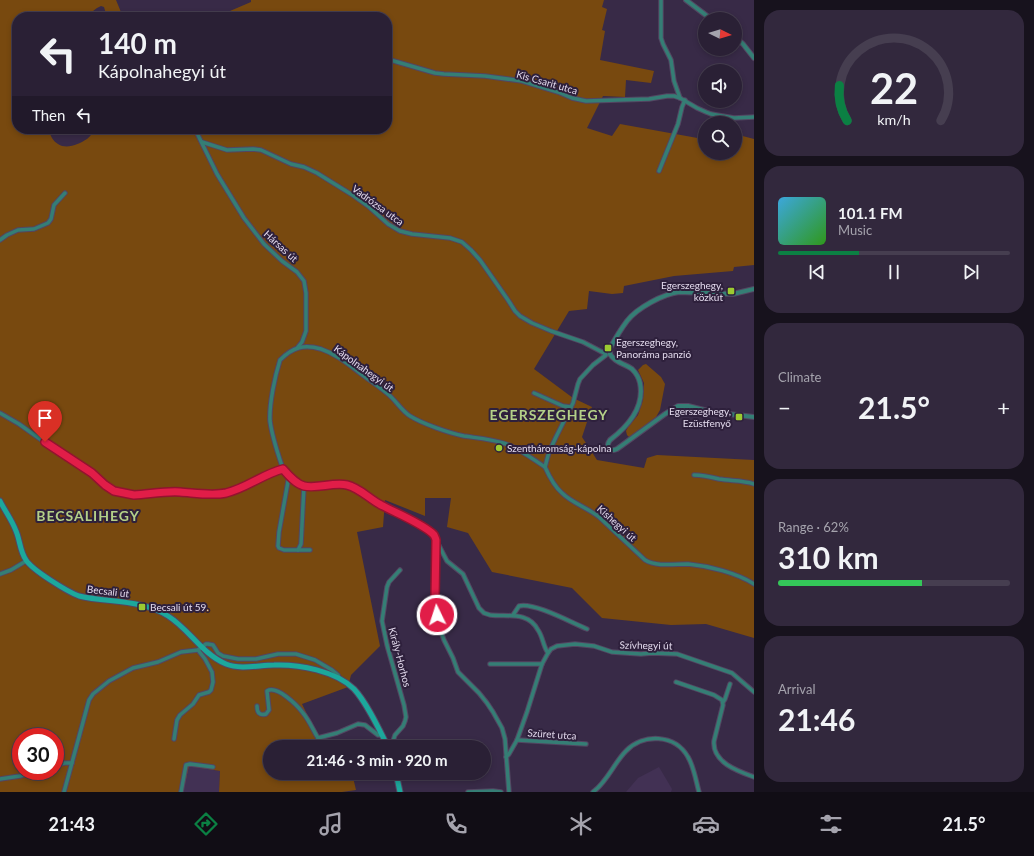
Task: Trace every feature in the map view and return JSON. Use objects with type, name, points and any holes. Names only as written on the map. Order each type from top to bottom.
[{"type":"main road","points":[[0,501],[15,528],[26,561]]},
{"type":"main road","name":"Becsali út","points":[[26,561],[31,566],[73,594],[131,603],[162,613],[174,621],[200,648],[231,666],[300,666],[316,670],[338,679],[349,685],[360,696],[384,740]]},
{"type":"main road","points":[[397,780],[400,792]]},
{"type":"street","points":[[661,0],[661,38],[671,60],[674,81],[680,98]]},
{"type":"street","points":[[686,0],[702,12]]},
{"type":"street","points":[[742,43],[754,58]]},
{"type":"street","name":"Kis Csarit utca","points":[[392,61],[434,73],[485,76],[522,81],[572,98],[586,101],[666,96],[680,98],[711,114],[734,118],[754,117]]},
{"type":"street","points":[[658,171],[678,124],[685,100]]},
{"type":"street","points":[[198,134],[202,142]]},
{"type":"street","name":"Hársas út","points":[[202,142],[217,174],[256,235],[282,261],[297,272],[304,281],[306,294],[306,331],[298,348]]},
{"type":"street","name":"Vadrózsa utca","points":[[202,142],[227,150],[261,150],[291,164],[304,167],[317,173],[354,196],[388,224],[400,231],[412,234],[450,238],[462,242],[480,260],[520,316],[532,324],[583,342],[608,354]]},
{"type":"street","points":[[0,240],[14,232],[21,230],[34,230],[48,223],[51,219],[54,205],[65,193]]},
{"type":"street","points":[[545,467],[552,444],[573,403],[580,379],[593,365],[608,354],[626,322],[632,315],[666,295],[674,293],[733,294],[754,289]]},
{"type":"street","points":[[298,348],[285,355],[280,360],[271,406],[271,426],[283,469],[289,476],[304,486],[340,484],[353,487],[380,505],[430,531],[435,535],[447,561],[463,574],[477,604],[482,611],[490,615],[513,615],[524,617],[539,630],[545,649],[548,653],[542,664],[517,740],[510,754],[506,757]]},
{"type":"street","name":"Kápolnahegyi út","points":[[298,348],[319,348],[333,353],[389,395],[410,416],[421,422],[453,434],[493,440],[507,444],[545,467]]},
{"type":"street","points":[[608,354],[634,370],[639,379],[640,389],[640,398],[634,414],[629,422],[608,443],[611,450],[622,446],[664,414],[678,406],[688,406],[712,412],[754,417]]},
{"type":"street","points":[[534,393],[562,406],[571,407]]},
{"type":"street","points":[[0,413],[92,473],[114,491],[120,493],[134,495],[180,492],[215,494],[224,493],[239,489],[267,474],[283,469]]},
{"type":"street","name":"Kishegyi út","points":[[545,467],[551,480],[562,494],[593,512],[648,562],[657,564],[688,564],[702,566],[737,575],[754,584]]},
{"type":"street","points":[[694,475],[740,480],[754,484]]},
{"type":"street","points":[[289,476],[278,546],[284,550],[310,550]]},
{"type":"street","points":[[298,550],[301,544],[304,486]]},
{"type":"street","points":[[436,540],[435,603],[442,635],[458,672],[479,692],[499,722],[504,734],[509,792]]},
{"type":"street","points":[[0,574],[11,570],[26,561]]},
{"type":"street","name":"Király-Horhos","points":[[393,740],[395,735],[406,721],[406,713],[387,645],[382,621],[387,587],[389,582],[400,570]]},
{"type":"street","points":[[513,615],[519,606],[527,605],[549,612],[587,629]]},
{"type":"street","name":"Becsali út","points":[[200,648],[206,644],[211,644],[218,653],[228,658],[238,659],[256,659],[278,654],[296,654],[315,660],[332,670],[338,676],[338,679]]},
{"type":"street","name":"Szívhegyi út","points":[[548,653],[551,649],[557,646],[575,644],[594,646],[612,652],[635,654],[677,654],[732,673],[754,692]]},
{"type":"street","points":[[64,792],[87,706],[93,694],[109,680],[133,668],[158,662],[182,652],[200,648],[212,672],[213,682],[211,690],[200,695],[193,704],[180,715],[177,720],[174,739]]},
{"type":"street","points":[[490,664],[542,664]]},
{"type":"street","points":[[676,682],[714,696],[723,702]]},
{"type":"street","points":[[730,684],[723,702],[714,741],[714,750],[728,765],[754,777]]},
{"type":"street","points":[[257,706],[258,713],[263,715],[266,714],[269,710],[267,692],[270,690],[277,691],[294,703],[303,713],[318,738],[337,733],[358,724],[365,725],[378,735],[382,735]]},
{"type":"street","points":[[593,792],[601,785],[621,757],[632,746],[644,740],[658,738],[676,744],[687,755],[691,762],[699,792]]},
{"type":"street","name":"Szüret utca","points":[[517,740],[586,744]]},
{"type":"street","points":[[64,763],[72,763]]},
{"type":"street","points":[[181,792],[186,765],[190,764],[212,767]]},
{"type":"street","points":[[0,779],[12,777]]},
{"type":"street","points":[[468,792],[493,790],[501,792]]},
{"type":"shaded area","points":[[0,0],[116,0],[121,12],[106,12],[104,7],[101,6],[92,12],[12,12],[12,134],[50,134],[58,144],[62,146],[73,146],[87,139],[92,134],[392,134],[392,12],[228,12],[251,2],[251,0],[604,0],[602,7],[607,9],[602,30],[605,31],[600,60],[654,71],[651,83],[626,80],[625,97],[603,96],[587,128],[612,136],[620,124],[698,138],[698,160],[742,160],[742,136],[754,139],[754,265],[734,267],[733,271],[674,276],[624,286],[623,293],[612,294],[589,291],[587,309],[569,311],[534,369],[573,398],[592,407],[582,437],[597,460],[644,468],[647,458],[657,455],[754,460],[754,638],[706,624],[671,625],[602,618],[572,588],[492,572],[468,533],[447,527],[451,498],[425,498],[425,516],[385,500],[383,527],[357,532],[380,646],[351,675],[348,687],[302,704],[320,740],[263,740],[263,780],[354,780],[356,790],[342,792],[219,792],[220,771],[189,766],[183,792],[0,792]]},
{"type":"shaded area","points":[[646,364],[661,377],[665,384],[660,410],[656,417],[629,437],[626,431],[638,415],[643,400],[644,383],[638,370]]},
{"type":"shaded area","points":[[188,766],[220,771],[219,792],[183,792]]},
{"type":"shaded area","points":[[659,767],[672,789],[671,792],[626,792],[638,778]]},
{"type":"place","name":"Egerszeghegy, közkút","points":[[731,291]]},
{"type":"place","name":"Egerszeghegy, Panoráma panzió","points":[[608,348]]},
{"type":"place","name":"Egerszeghegy, Ezüstfenyő","points":[[739,417]]},
{"type":"place","name":"Szentháromság-kápolna","points":[[499,448]]},
{"type":"place","name":"Becsali út 59.","points":[[142,607]]},
{"type":"district","name":"EGERSZEGHEGY","points":[[549,414]]},
{"type":"district","name":"BECSALIHEGY","points":[[88,515]]},
{"type":"route","points":[[45,442],[92,473],[105,485],[120,493],[134,495],[170,492],[224,493],[239,489],[267,474],[283,469],[289,476],[304,486],[340,484],[353,487],[380,505],[422,526],[435,535],[435,598],[437,615]]}]
